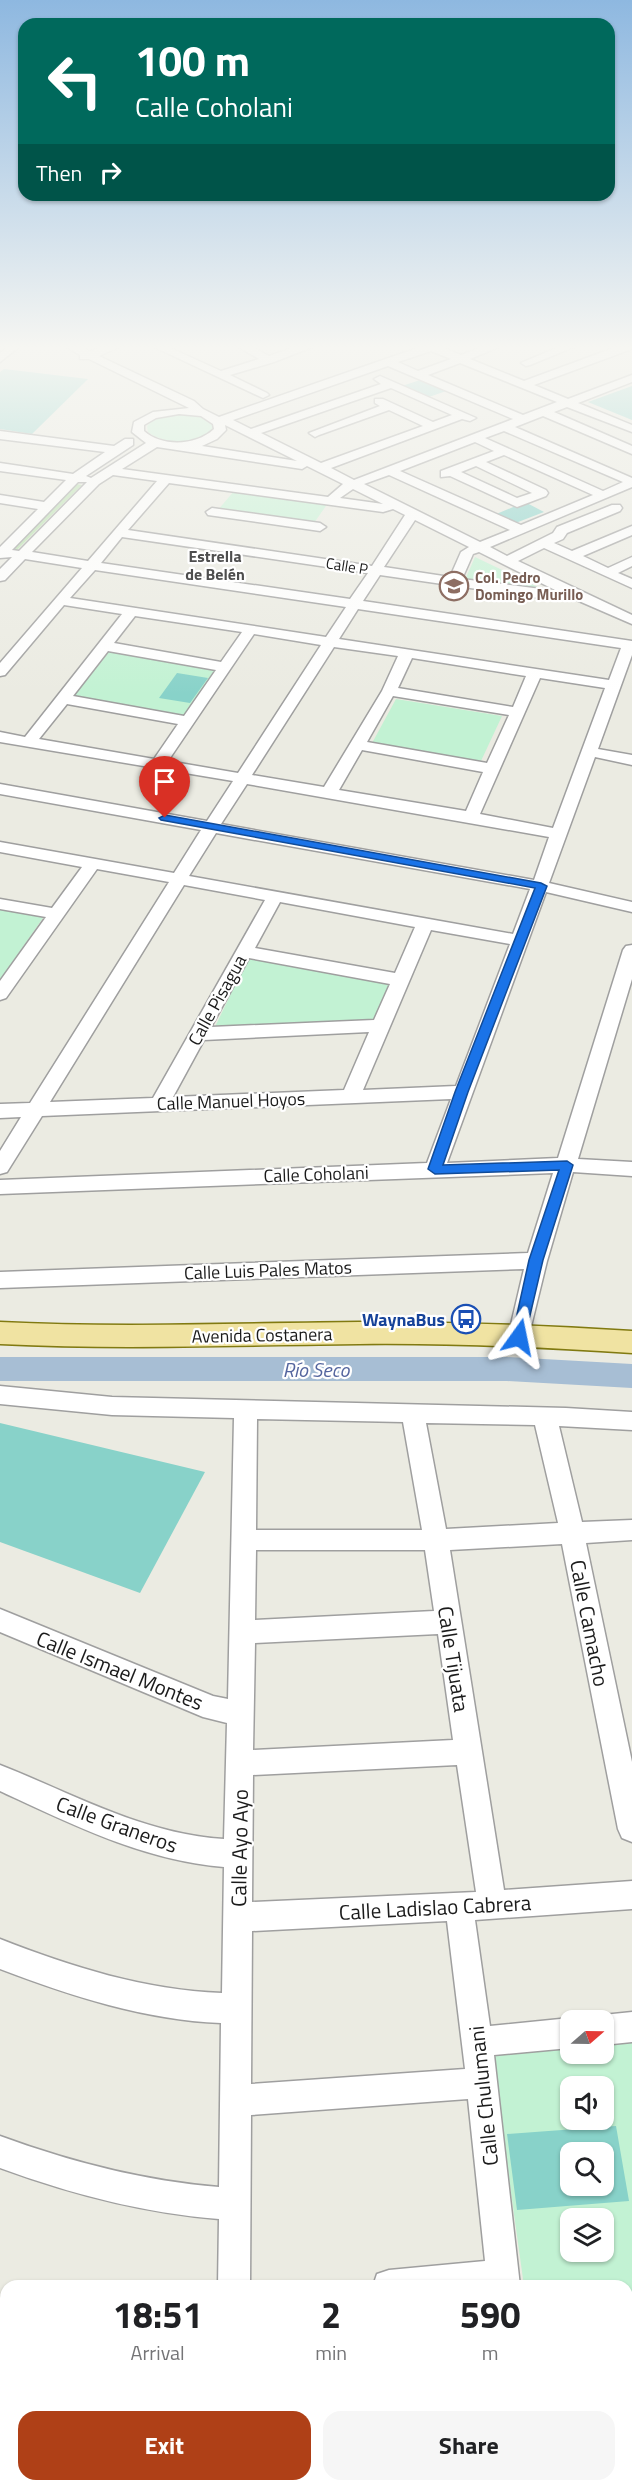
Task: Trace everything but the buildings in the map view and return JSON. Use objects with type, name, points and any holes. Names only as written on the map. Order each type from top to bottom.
[{"type":"main road","name":"Avenida Costanera","points":[[0,1333],[115,1338],[409,1333],[632,1342]]},
{"type":"street","points":[[1,553],[76,477],[97,462]]},
{"type":"street","points":[[0,577],[95,481],[127,462]]},
{"type":"street","points":[[231,462],[294,480],[334,501],[383,508],[394,505]]},
{"type":"street","points":[[308,462],[574,594],[630,616]]},
{"type":"street","points":[[111,471],[231,487],[294,480],[335,462]]},
{"type":"street","points":[[300,559],[343,488],[388,470],[395,462]]},
{"type":"street","points":[[419,484],[475,462]]},
{"type":"street","points":[[451,472],[517,503],[542,493],[477,462]]},
{"type":"street","points":[[530,462],[626,510]]},
{"type":"street","points":[[558,475],[589,463],[632,482]]},
{"type":"street","points":[[0,467],[95,481]]},
{"type":"street","points":[[388,470],[519,529]]},
{"type":"street","points":[[0,672],[6,658],[62,601],[166,478]]},
{"type":"street","points":[[454,582],[468,552],[632,482]]},
{"type":"street","points":[[190,543],[231,487]]},
{"type":"street","points":[[0,499],[45,507]]},
{"type":"street","points":[[507,561],[558,536],[562,531],[626,510]]},
{"type":"street","points":[[0,1167],[242,778],[412,514]]},
{"type":"street","points":[[207,520],[320,527]]},
{"type":"street","points":[[532,524],[589,549]]},
{"type":"street","points":[[572,556],[632,530]]},
{"type":"street","name":"Calle P","points":[[120,533],[547,596],[574,594]]},
{"type":"street","points":[[615,537],[632,545]]},
{"type":"street","points":[[544,543],[632,584]]},
{"type":"street","points":[[1,553],[631,644],[558,834],[541,886],[435,1169]]},
{"type":"street","points":[[608,573],[632,561]]},
{"type":"street","points":[[554,583],[592,565]]},
{"type":"street","points":[[602,605],[632,591]]},
{"type":"street","points":[[62,601],[615,685]]},
{"type":"street","points":[[29,742],[132,611]]},
{"type":"street","points":[[158,764],[251,629]]},
{"type":"street","points":[[104,646],[225,667]]},
{"type":"street","points":[[329,793],[389,690],[407,653]]},
{"type":"street","points":[[471,817],[535,673]]},
{"type":"street","points":[[389,690],[517,712]]},
{"type":"street","points":[[63,699],[188,721]]},
{"type":"street","points":[[0,737],[471,817],[558,834]]},
{"type":"street","points":[[358,745],[492,769]]},
{"type":"street","points":[[591,752],[632,760]]},
{"type":"street","points":[[0,789],[541,886],[632,907]]},
{"type":"street","points":[[0,847],[519,940]]},
{"type":"street","points":[[0,994],[93,863]]},
{"type":"street","name":"Calle Pisagua","points":[[160,1103],[275,896]]},
{"type":"street","points":[[0,904],[55,914]]},
{"type":"street","points":[[351,1096],[424,924]]},
{"type":"street","points":[[519,1337],[536,1260],[632,950]]},
{"type":"street","points":[[244,952],[400,980]]},
{"type":"street","points":[[199,1034],[381,1026]]},
{"type":"street","name":"Calle Manuel Hoyos","points":[[0,1111],[462,1092]]},
{"type":"street","name":"Calle Coholani","points":[[0,1187],[567,1165],[632,1169]]},
{"type":"street","name":"Calle Luis Pales Matos","points":[[0,1280],[536,1260]]},
{"type":"street","points":[[0,1395],[112,1406],[632,1421]]},
{"type":"street","name":"Calle Ayo Ayo","points":[[234,2280],[238,1854],[242,1713],[242,1540],[246,1409]]},
{"type":"street","name":"Calle Tijuata","points":[[413,1414],[436,1540],[492,1905]]},
{"type":"street","name":"Calle Camacho","points":[[545,1417],[572,1532],[632,1830]]},
{"type":"street","points":[[242,1540],[436,1540],[632,1530]]},
{"type":"street","name":"Calle Ismael Montes","points":[[0,1620],[212,1708],[242,1713]]},
{"type":"street","points":[[241,1632],[448,1622]]},
{"type":"street","points":[[241,1763],[468,1752]]},
{"type":"street","name":"Calle Graneros","points":[[0,1778],[81,1815],[147,1837],[188,1850],[238,1854]]},
{"type":"street","name":"Calle Ladislao Cabrera","points":[[238,1917],[492,1905],[632,1895]]},
{"type":"street","name":"Calle Chulumani","points":[[459,1906],[482,2083],[503,2280]]},
{"type":"street","points":[[0,1954],[53,1975],[134,1996],[204,2009],[237,2009]]},
{"type":"street","points":[[614,2029],[632,2027]]},
{"type":"street","points":[[477,2042],[560,2034]]},
{"type":"street","points":[[236,2101],[482,2083]]},
{"type":"street","points":[[0,2152],[96,2183],[197,2203],[235,2204]]},
{"type":"green space","points":[[77,484],[82,485],[16,551],[11,550]]},
{"type":"green space","points":[[234,491],[328,503],[314,523],[218,510]]},
{"type":"green space","points":[[475,557],[550,593],[464,582]]},
{"type":"green space","points":[[109,652],[222,669],[189,717],[73,697]]},
{"type":"green space","points":[[396,699],[502,716],[481,761],[371,745]]},
{"type":"green space","points":[[0,906],[45,915],[0,980]]},
{"type":"green space","points":[[248,958],[391,984],[377,1020],[214,1029]]},
{"type":"green space","points":[[632,2039],[632,2280],[523,2280],[491,2049],[560,2044],[560,2064],[614,2064],[614,2040]]},
{"type":"shaded area","points":[[525,502],[544,512],[513,524],[494,515]]},
{"type":"shaded area","points":[[177,673],[208,678],[190,703],[159,698]]},
{"type":"shaded area","points":[[0,1423],[205,1472],[140,1593],[0,1542]]},
{"type":"shaded area","points":[[616,2126],[629,2201],[517,2210],[507,2134],[562,2130],[614,2130]]},
{"type":"waterway","name":"Río Seco","points":[[0,1369],[507,1369],[632,1376]]},
{"type":"place","name":"Col. Pedro Domingo Murillo","points":[[454,586]]},
{"type":"place","name":"WaynaBus","points":[[466,1319]]},
{"type":"district","name":"Estrella de Belén","points":[[215,565]]},
{"type":"route","points":[[165,818],[541,886],[435,1169],[567,1165],[536,1260],[519,1337]]}]
